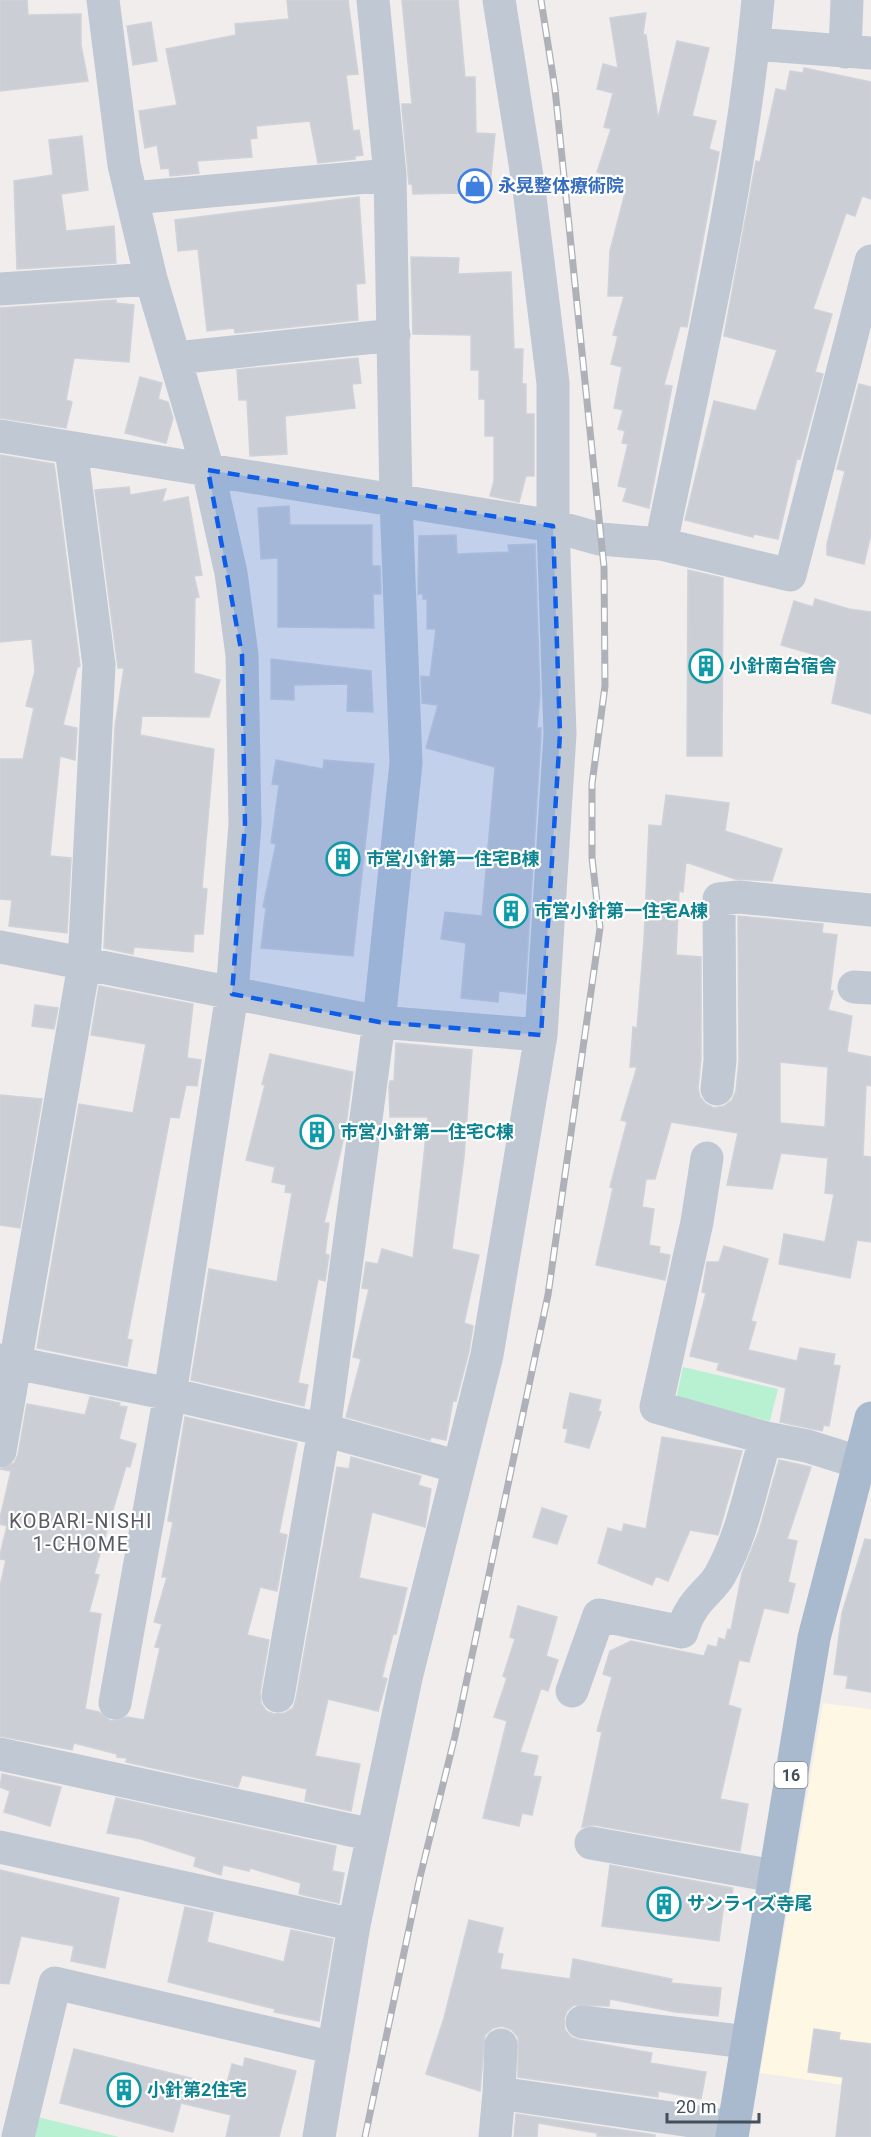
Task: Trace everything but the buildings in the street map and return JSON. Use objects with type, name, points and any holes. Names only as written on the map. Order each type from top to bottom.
[{"type":"main road","name":"16","points":[[733,2132],[814,1638],[865,1463],[871,1418]]},
{"type":"street","points":[[104,0],[124,165],[151,279],[208,470],[231,573],[242,654],[245,824],[232,994],[170,1394],[115,1703]]},
{"type":"street","points":[[278,1696],[324,1430],[379,1022],[406,762],[396,500],[390,175],[373,0]]},
{"type":"street","points":[[319,2137],[354,1925],[406,1677],[486,1355],[541,1035],[561,734],[553,526],[553,383],[530,189],[499,0]]},
{"type":"street","points":[[661,544],[725,232],[754,44],[758,0]]},
{"type":"street","points":[[754,44],[858,53],[846,0]]},
{"type":"street","points":[[132,198],[390,175]]},
{"type":"street","points":[[0,436],[553,526],[600,539],[661,544],[790,576],[871,261]]},
{"type":"street","points":[[0,289],[151,279]]},
{"type":"street","points":[[176,358],[394,335]]},
{"type":"street","points":[[0,1451],[8,1362],[84,965],[99,665],[71,448]]},
{"type":"street","points":[[717,1089],[720,1060],[718,899],[739,897],[871,910]]},
{"type":"street","points":[[0,947],[379,1022],[541,1035]]},
{"type":"street","points":[[707,1158],[697,1222],[656,1407],[865,1463]]},
{"type":"street","points":[[8,1362],[170,1394],[324,1430],[459,1467]]},
{"type":"street","points":[[572,1691],[587,1612],[648,1623],[682,1632],[691,1610],[719,1577],[732,1550],[745,1514],[753,1478],[766,1438]]},
{"type":"street","points":[[0,1754],[373,1835]]},
{"type":"street","points":[[591,1843],[774,1876]]},
{"type":"street","points":[[0,1847],[354,1925]]},
{"type":"street","points":[[18,2137],[55,1983],[334,2048]]},
{"type":"street","points":[[582,2022],[747,2042]]},
{"type":"street","points":[[495,2137],[501,2045]]},
{"type":"street","points":[[499,2093],[733,2132]]},
{"type":"highlighted area","points":[[208,470],[553,526],[560,734],[541,1035],[379,1022],[232,994],[245,824],[242,655]]},
{"type":"shaded area","points":[[823,1703],[871,1709],[871,2089],[760,2073]]},
{"type":"green space","points":[[683,1367],[778,1389],[770,1421],[676,1399]]},
{"type":"green space","points":[[38,2117],[119,2137],[33,2137]]},
{"type":"railway","points":[[365,2137],[420,1877],[455,1736],[548,1295],[600,928],[592,858],[592,784],[605,686],[604,567],[555,89],[541,0]]},
{"type":"place","name":"永晃整体療術院","points":[[475,186]]},
{"type":"place","name":"小針南台宿舎","points":[[706,666]]},
{"type":"place","name":"市営小針第一住宅B棟","points":[[343,859]]},
{"type":"place","name":"市営小針第一住宅A棟","points":[[511,911]]},
{"type":"place","name":"市営小針第一住宅C棟","points":[[317,1132]]},
{"type":"place","name":"サンライズ寺尾","points":[[664,1904]]},
{"type":"place","name":"小針第2住宅","points":[[124,2090]]},
{"type":"district","name":"KOBARI-NISHI 1-CHOME","points":[[81,1532]]}]
